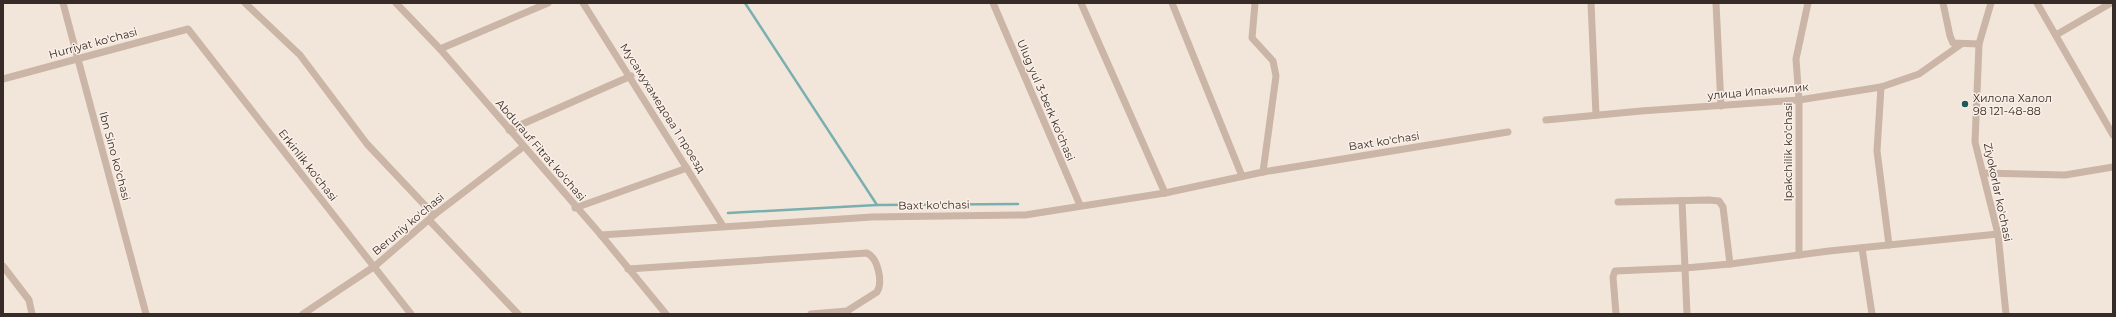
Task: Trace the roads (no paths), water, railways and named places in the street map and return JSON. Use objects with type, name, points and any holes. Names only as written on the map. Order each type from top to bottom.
[{"type":"street","name":"Ibn Sino ko'chasi","points":[[63,3],[146,314]]},
{"type":"street","points":[[245,3],[300,55],[367,144],[518,314]]},
{"type":"street","name":"Abdurauf Fitrat ko'chasi","points":[[396,3],[440,50],[575,208],[601,235],[666,314]]},
{"type":"street","points":[[440,50],[548,3]]},
{"type":"street","name":"Мусамухамедова 1 проезд","points":[[583,3],[631,76],[723,226]]},
{"type":"street","name":"Ulug yul 3-berk ko'chasi","points":[[993,3],[1080,205]]},
{"type":"street","points":[[1081,3],[1165,193]]},
{"type":"street","points":[[1172,3],[1242,176]]},
{"type":"street","points":[[1255,3],[1252,38],[1273,61],[1276,76],[1263,172]]},
{"type":"street","points":[[1591,3],[1596,115]]},
{"type":"street","points":[[1716,3],[1721,106]]},
{"type":"street","name":"Ipakchilik ko'chasi","points":[[1799,255],[1798,100],[1796,58],[1808,3]]},
{"type":"street","points":[[1943,3],[1950,36],[1954,43],[1979,44]]},
{"type":"street","name":"Ziyokorlar ko'chasi","points":[[1991,3],[1979,44],[1975,142],[1998,234],[2006,314]]},
{"type":"street","points":[[2037,3],[2113,135]]},
{"type":"street","points":[[2056,35],[2111,3]]},
{"type":"street","name":"Hurriyat ko'chasi","points":[[3,79],[188,29]]},
{"type":"street","name":"Erkinlik ko'chasi","points":[[188,29],[375,266],[411,314]]},
{"type":"street","name":"улица Ипакчилик","points":[[1546,120],[1798,100],[1881,87],[1919,74],[1960,44]]},
{"type":"street","points":[[509,130],[631,76]]},
{"type":"street","points":[[1881,87],[1877,151],[1889,245]]},
{"type":"street","name":"Baxt ko'chasi","points":[[601,235],[872,217],[1026,215],[1080,205],[1165,193],[1263,172],[1508,132]]},
{"type":"street","name":"Beruniy ko'chasi","points":[[303,314],[375,266],[432,218],[523,148]]},
{"type":"street","points":[[1983,174],[2064,175],[2113,167]]},
{"type":"street","points":[[575,208],[687,168]]},
{"type":"street","points":[[1682,201],[1688,314]]},
{"type":"street","points":[[1618,202],[1719,201],[1723,207],[1730,264]]},
{"type":"street","points":[[1616,314],[1613,277],[1615,271],[1685,268],[1730,264],[1799,255],[1998,234]]},
{"type":"street","points":[[1862,248],[1872,314]]},
{"type":"street","points":[[628,269],[867,253],[872,255],[876,260],[880,287],[877,292],[847,311],[811,314]]},
{"type":"street","points":[[3,266],[29,300],[32,314]]},
{"type":"waterway","points":[[745,3],[877,205]]},
{"type":"waterway","points":[[728,213],[877,205],[1018,204]]},
{"type":"place","name":"Хилола Халол 98 121-48-88","points":[[1965,104]]}]
